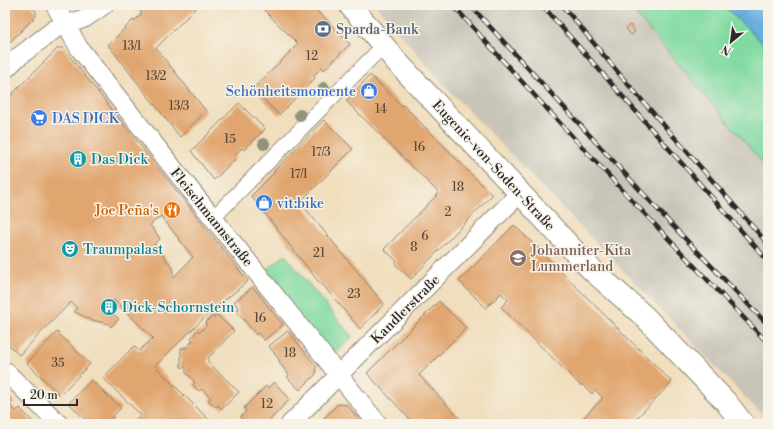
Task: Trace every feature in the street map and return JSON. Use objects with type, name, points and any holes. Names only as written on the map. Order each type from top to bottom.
[{"type":"main road","name":"Eugenie-von-Soden-Straße","points":[[350,5],[383,46],[591,269],[645,317],[726,402],[743,424]]},
{"type":"street","name":"Fleischmannstraße","points":[[55,5],[79,48],[338,376],[378,424]]},
{"type":"street","points":[[5,70],[17,58],[51,32],[65,24],[85,18],[104,5]]},
{"type":"street","points":[[213,218],[383,46]]},
{"type":"street","name":"Kandlerstraße","points":[[290,424],[520,193]]},
{"type":"street","points":[[5,371],[59,424]]},
{"type":"shaded area","points":[[375,5],[628,5],[768,169],[768,421],[445,86]]},
{"type":"green space","points":[[628,5],[723,5],[768,48],[768,169]]},
{"type":"green space","points":[[285,255],[352,337],[331,357],[264,272]]},
{"type":"water","points":[[723,5],[768,5],[768,48]]},
{"type":"building","points":[[5,5],[32,5],[36,12],[36,16],[5,47]]},
{"type":"building","points":[[147,5],[199,5],[156,48],[206,111],[180,137],[108,45],[134,19],[135,21],[142,14],[140,12]]},
{"type":"building","points":[[259,5],[311,5],[350,44],[324,70],[322,67],[313,76],[315,78],[279,115],[253,89],[298,44]]},
{"type":"building","points":[[630,25],[635,32],[631,35],[626,28]]},
{"type":"building","name":"Das Dick","points":[[58,48],[63,48],[248,281],[209,313],[155,366],[213,424],[132,424],[141,415],[103,378],[134,346],[139,351],[153,338],[114,300],[112,302],[114,309],[112,313],[119,319],[111,327],[109,324],[91,320],[75,312],[77,308],[71,302],[19,355],[5,341],[5,101]],"holes":[[[161,216],[193,257],[173,278],[173,268],[154,244],[160,239],[150,225]]]},
{"type":"building","points":[[370,75],[402,106],[403,105],[492,195],[411,279],[395,264],[397,261],[384,249],[439,193],[346,101]]},
{"type":"building","points":[[239,103],[265,129],[244,150],[242,148],[234,156],[236,158],[214,180],[191,151]]},
{"type":"building","points":[[324,120],[353,149],[300,202],[384,304],[360,329],[323,285],[322,286],[251,196]]},
{"type":"building","points":[[514,225],[672,382],[631,424],[577,424],[603,398],[595,390],[592,394],[582,384],[581,386],[501,307],[508,300],[501,293],[486,308],[459,281]]},
{"type":"building","points":[[253,287],[283,325],[264,340],[258,333],[256,335],[237,311],[239,309],[234,302]]},
{"type":"building","points":[[439,301],[466,328],[419,375],[465,424],[414,424],[367,373]]},
{"type":"building","points":[[217,315],[234,331],[208,358],[208,362],[239,392],[222,409],[218,405],[216,407],[208,400],[211,398],[202,389],[199,391],[193,385],[195,382],[186,373],[186,367],[181,367],[181,348],[186,348],[193,340],[191,338],[198,330],[200,332],[207,325],[205,323],[212,316],[214,318]]},
{"type":"building","points":[[288,331],[316,366],[316,374],[300,390],[287,377],[289,375],[269,346]]},
{"type":"building","points":[[57,332],[90,364],[60,395],[27,363]]},
{"type":"building","points":[[91,380],[121,408],[112,417],[113,421],[110,424],[89,424],[69,403]]},
{"type":"building","points":[[274,382],[290,399],[266,424],[247,424],[240,417],[246,411],[244,408],[266,386],[268,388]]},
{"type":"building","points":[[5,394],[13,401],[10,405],[16,411],[20,408],[35,424],[5,424]]},
{"type":"building","points":[[338,404],[347,405],[363,424],[318,424]]},
{"type":"railway","points":[[453,5],[609,176],[768,343]]},
{"type":"railway","points":[[470,5],[672,225],[768,325]]},
{"type":"railway","points":[[542,5],[768,261]]},
{"type":"railway","points":[[562,5],[626,82],[768,244]]},
{"type":"place","name":"Sparda-Bank","points":[[323,29]]},
{"type":"place","name":"Schönheitsmomente","points":[[369,91]]},
{"type":"place","name":"DAS DICK","points":[[39,118]]},
{"type":"place","name":"Das Dick","points":[[78,159]]},
{"type":"place","name":"vit:bike","points":[[264,203]]},
{"type":"place","name":"Joe Peña's","points":[[172,210]]},
{"type":"place","name":"Traumpalast","points":[[70,249]]},
{"type":"place","name":"Johanniter-Kita Lummerland","points":[[518,258]]},
{"type":"place","name":"Dick-Schornstein","points":[[109,307]]}]
